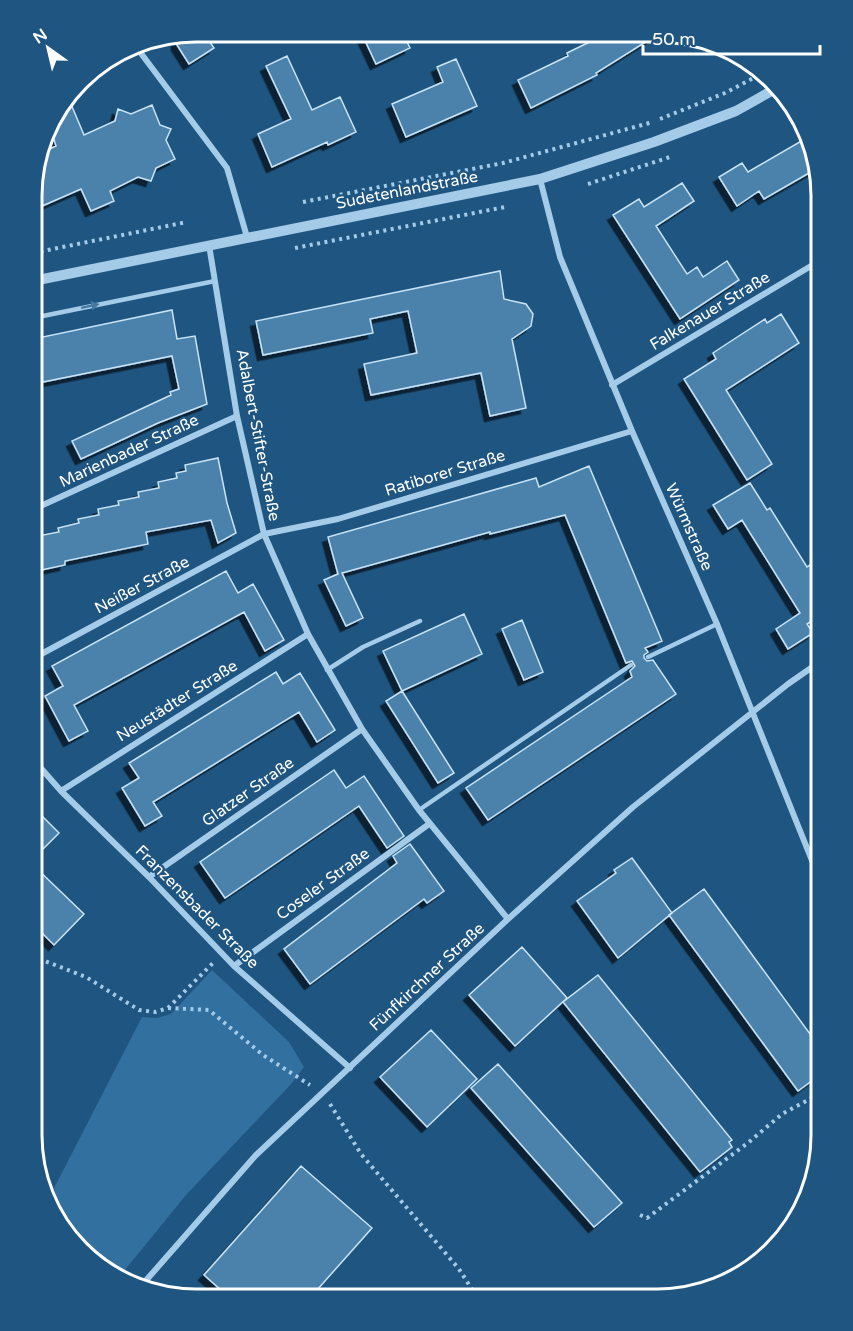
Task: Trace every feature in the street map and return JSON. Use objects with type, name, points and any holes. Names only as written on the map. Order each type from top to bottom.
[{"type":"street","points":[[140,52],[227,168],[248,237]]},
{"type":"street","name":"Sudetenlandstraße","points":[[42,279],[540,179],[685,131],[736,111],[770,92]]},
{"type":"street","name":"Würmstraße","points":[[540,179],[560,257],[612,385],[717,624],[811,857]]},
{"type":"street","name":"Adalbert-Stifter-Straße","points":[[209,245],[237,416],[264,534],[308,634],[362,729],[429,824],[508,919]]},
{"type":"street","name":"Falkenauer Straße","points":[[612,385],[811,266]]},
{"type":"street","name":"Marienbader Straße","points":[[42,505],[237,416]]},
{"type":"street","name":"Ratiborer Straße","points":[[264,534],[338,519],[632,431]]},
{"type":"street","name":"Neißer Straße","points":[[42,654],[264,534]]},
{"type":"street","name":"Neustädter Straße","points":[[61,790],[308,634]]},
{"type":"street","name":"Fünfkirchner Straße","points":[[146,1280],[256,1155],[508,919],[633,807],[811,668]]},
{"type":"street","name":"Glatzer Straße","points":[[149,877],[362,729]]},
{"type":"street","name":"Franzensbader Straße","points":[[42,769],[222,955],[350,1068]]},
{"type":"street","name":"Coseler Straße","points":[[234,966],[429,824]]},
{"type":"lane","points":[[42,316],[216,281]]},
{"type":"lane","points":[[327,670],[363,647],[420,621]]},
{"type":"lane","points":[[648,657],[717,624]]},
{"type":"lane","points":[[419,810],[631,665]]},
{"type":"path","points":[[303,202],[503,163],[650,123],[726,93],[755,77]]},
{"type":"path","points":[[42,251],[187,222]]},
{"type":"path","points":[[168,1008],[222,955]]},
{"type":"path","points":[[42,960],[86,977],[139,1010],[155,1012],[168,1008],[209,1010],[263,1055],[323,1093],[361,1154],[459,1269],[472,1289]]},
{"type":"path","points":[[640,1215],[647,1218],[782,1114],[811,1098]]},
{"type":"shaded area","points":[[212,970],[289,1042],[304,1067],[292,1083],[186,1195],[124,1271],[102,1257],[87,1244],[74,1229],[53,1191],[142,1017],[157,1018],[171,1014]]},
{"type":"building","points":[[186,42],[210,42],[214,48],[189,64],[177,45]]},
{"type":"building","points":[[366,42],[407,42],[410,48],[376,64]]},
{"type":"building","points":[[590,42],[646,42],[596,73],[597,75],[531,108],[518,80],[568,56],[567,53]]},
{"type":"building","points":[[287,56],[312,110],[340,97],[356,132],[328,145],[327,142],[272,167],[258,134],[291,119],[266,66]]},
{"type":"building","points":[[456,59],[477,106],[406,137],[392,104],[443,82],[437,67]]},
{"type":"building","points":[[72,105],[84,135],[115,121],[118,109],[131,114],[152,105],[160,125],[171,129],[166,140],[175,159],[156,168],[151,181],[138,177],[110,191],[114,201],[91,211],[81,189],[42,206],[45,166],[49,149],[56,146],[54,138]]},
{"type":"building","points":[[801,141],[809,173],[764,199],[759,191],[737,206],[719,177],[742,163],[748,172]]},
{"type":"building","points":[[682,183],[694,201],[656,226],[687,274],[697,267],[703,277],[727,261],[739,280],[680,319],[613,215],[639,199],[644,207]]},
{"type":"building","points":[[500,271],[504,299],[526,304],[533,314],[531,326],[512,339],[526,408],[490,416],[481,373],[371,395],[364,364],[417,353],[408,311],[370,319],[373,333],[263,355],[256,321]]},
{"type":"building","points":[[172,310],[177,339],[195,336],[207,404],[158,423],[81,459],[72,441],[171,395],[170,392],[179,389],[172,356],[42,382],[42,337]]},
{"type":"building","points":[[781,314],[799,343],[726,390],[772,464],[747,480],[684,379],[716,359],[713,353],[765,319],[767,323]]},
{"type":"building","points":[[218,458],[236,533],[218,543],[211,520],[146,532],[148,544],[65,561],[65,565],[42,570],[42,535],[59,532],[58,528],[79,523],[78,519],[99,515],[98,509],[119,505],[118,501],[139,497],[138,492],[159,488],[158,482],[177,478],[176,473],[186,471],[185,465]]},
{"type":"building","points":[[589,466],[662,641],[645,648],[648,652],[644,658],[647,661],[653,660],[676,694],[488,820],[466,788],[632,677],[630,671],[635,666],[632,661],[626,663],[565,515],[490,534],[490,532],[342,573],[363,618],[346,626],[324,580],[338,574],[328,537],[536,478],[539,487]]},
{"type":"building","points":[[750,483],[767,510],[770,508],[807,567],[811,564],[811,621],[807,624],[811,634],[788,649],[776,629],[800,613],[742,520],[728,529],[713,505]]},
{"type":"building","points":[[226,571],[238,593],[253,584],[284,640],[265,651],[244,612],[74,705],[88,731],[69,741],[45,696],[63,686],[52,666]]},
{"type":"building","points":[[464,614],[482,654],[402,691],[383,651]]},
{"type":"building","points":[[522,620],[543,672],[524,680],[502,629]]},
{"type":"building","points":[[276,672],[283,684],[300,673],[335,730],[317,742],[299,712],[153,802],[162,816],[145,826],[122,788],[139,778],[129,763]]},
{"type":"building","points":[[402,691],[454,773],[438,783],[386,701]]},
{"type":"building","points":[[334,770],[346,788],[364,776],[404,836],[387,848],[359,806],[225,898],[200,862]]},
{"type":"building","points":[[42,816],[59,833],[42,850]]},
{"type":"building","points":[[410,844],[444,891],[427,903],[424,899],[310,984],[284,949],[397,863],[393,856]]},
{"type":"building","points":[[632,858],[672,913],[618,958],[577,901],[616,873],[614,870]]},
{"type":"building","points":[[42,874],[84,914],[54,945],[42,933]]},
{"type":"building","points":[[704,889],[811,1035],[811,1081],[798,1091],[669,915]]},
{"type":"building","points":[[522,947],[567,998],[515,1046],[469,995]]},
{"type":"building","points":[[598,975],[732,1140],[729,1142],[732,1147],[700,1172],[563,1002]]},
{"type":"building","points":[[431,1030],[477,1079],[427,1127],[380,1077]]},
{"type":"building","points":[[498,1064],[622,1203],[594,1227],[471,1088]]},
{"type":"building","points":[[301,1166],[372,1228],[318,1289],[220,1289],[204,1275]]}]
